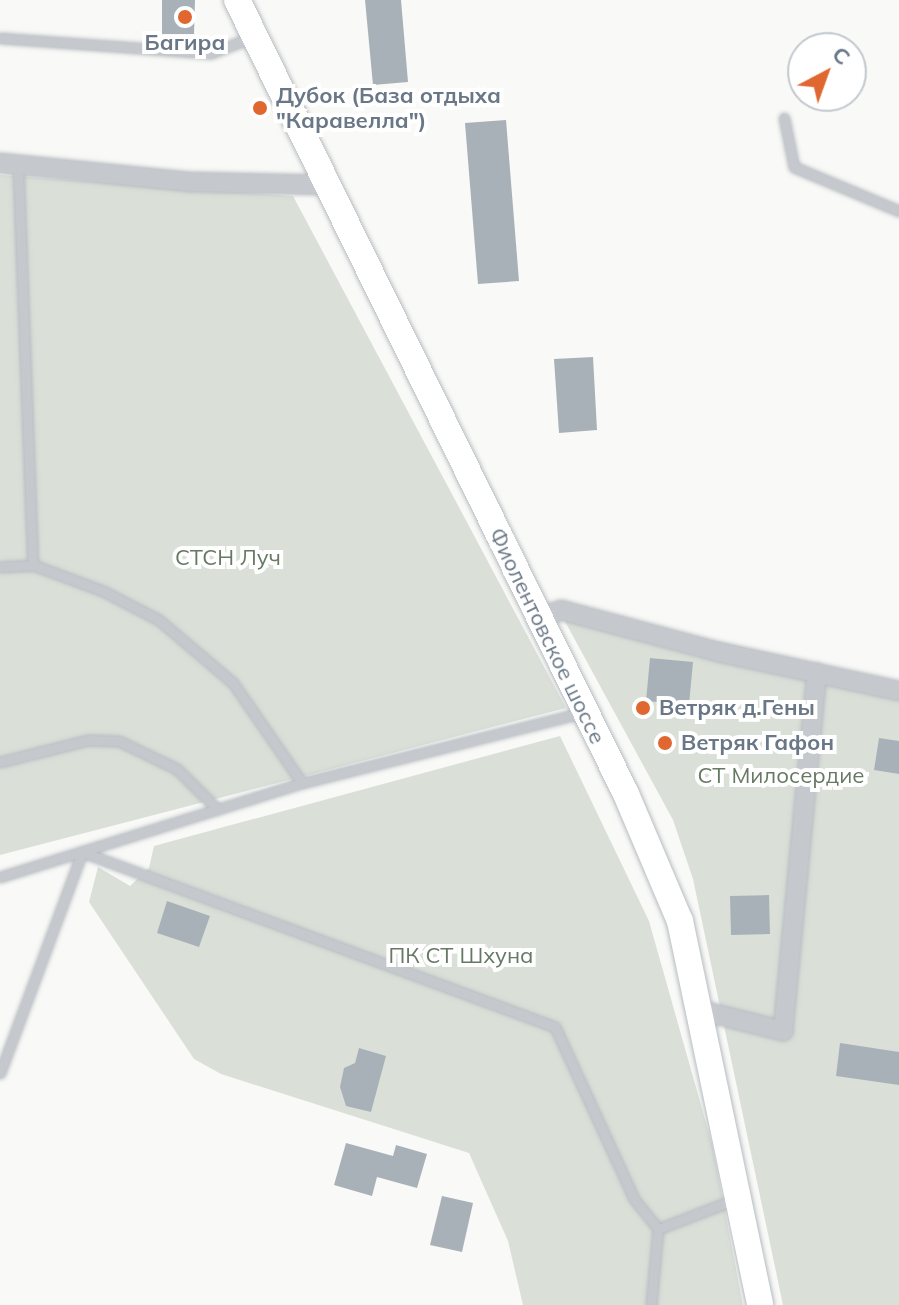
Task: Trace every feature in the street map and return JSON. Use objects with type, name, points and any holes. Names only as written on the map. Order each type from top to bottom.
[{"type":"main road","name":"Фиолентовское шоссе","points":[[237,0],[626,794],[680,921],[740,1197],[760,1305]]},
{"type":"street","points":[[9,164],[192,182],[328,185]]},
{"type":"street","points":[[538,618],[561,610],[899,691]]},
{"type":"street","points":[[699,1010],[783,1031],[817,673]]},
{"type":"lane","points":[[0,38],[211,53],[254,36]]},
{"type":"lane","points":[[784,118],[794,167],[899,211]]},
{"type":"lane","points":[[9,164],[33,565]]},
{"type":"lane","points":[[0,567],[33,565],[103,591],[159,620],[233,683],[302,783]]},
{"type":"lane","points":[[0,877],[302,783],[584,712]]},
{"type":"lane","points":[[0,762],[88,740],[119,741],[177,769],[217,809]]},
{"type":"lane","points":[[0,1073],[82,852]]},
{"type":"lane","points":[[82,852],[555,1027],[634,1199],[658,1229],[651,1305]]},
{"type":"lane","points":[[658,1229],[740,1197]]},
{"type":"green space","name":"СТСН Луч","points":[[0,175],[293,196],[566,708],[0,855]]},
{"type":"green space","name":"СТ Милосердие","points":[[556,605],[899,683],[899,1305],[783,1305],[693,879],[673,820]]},
{"type":"green space","name":"ПК СТ Шхуна","points":[[560,736],[649,921],[712,1144],[743,1305],[523,1305],[508,1241],[469,1153],[221,1074],[194,1059],[89,902],[98,867],[130,886],[149,868],[154,846]]},
{"type":"building","points":[[162,0],[195,0],[194,34],[162,34]]},
{"type":"building","points":[[365,0],[401,0],[408,82],[373,85]]},
{"type":"building","points":[[506,120],[519,281],[478,284],[465,123]]},
{"type":"building","points":[[593,357],[597,430],[559,433],[554,359]]},
{"type":"building","points":[[650,658],[693,662],[689,705],[646,701]]},
{"type":"building","points":[[879,738],[899,741],[899,774],[874,770]]},
{"type":"building","points":[[769,895],[770,934],[731,935],[730,896]]},
{"type":"building","points":[[167,901],[210,916],[199,947],[157,933]]},
{"type":"building","points":[[840,1043],[899,1052],[899,1085],[836,1076]]},
{"type":"building","points":[[359,1048],[386,1056],[371,1112],[346,1106],[340,1087],[344,1068],[355,1063]]},
{"type":"building","points":[[346,1143],[393,1156],[396,1145],[427,1154],[417,1188],[377,1177],[372,1196],[334,1185]]},
{"type":"building","points":[[442,1196],[473,1203],[462,1252],[430,1245]]},
{"type":"place","name":"Багира","points":[[185,17]]},
{"type":"place","name":"Дубок (База отдыха \"Каравелла\")","points":[[260,108]]},
{"type":"place","name":"Ветряк д.Гены","points":[[643,708]]},
{"type":"place","name":"Ветряк Гафон","points":[[665,743]]}]
